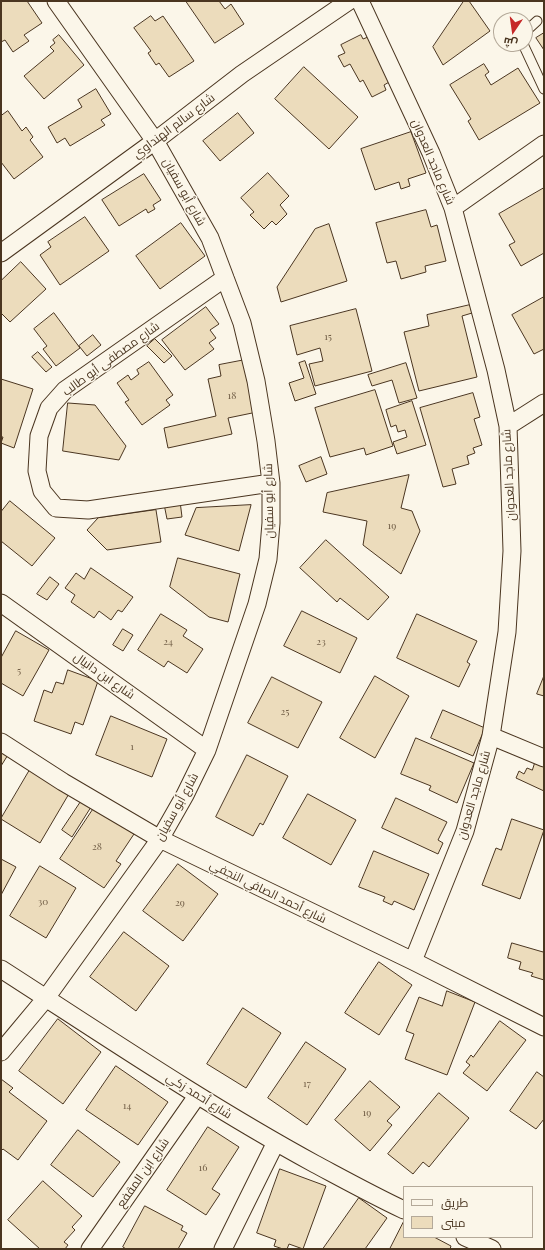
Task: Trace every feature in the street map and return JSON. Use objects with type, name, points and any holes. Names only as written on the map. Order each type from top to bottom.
[{"type":"street","name":"شارع أبو سفيان","points":[[1,1052],[46,998],[160,839],[185,795],[207,750],[238,663],[259,596],[268,559],[271,523],[271,483],[256,381],[242,323],[210,238],[156,141],[56,1]]},
{"type":"street","name":"شارع سالم الهنداوي","points":[[1,254],[156,141],[242,74],[349,1]]},
{"type":"street","name":"شارع ماجد العدوان","points":[[360,1],[431,153],[453,208],[494,363],[508,426],[512,551],[507,632],[491,736],[465,831],[413,961]]},
{"type":"street","points":[[453,208],[544,144]]},
{"type":"street","name":"شارع مصطفى أبو طالب","points":[[225,278],[65,390],[49,408],[39,436],[37,471],[42,491],[56,508],[88,510],[271,483]]},
{"type":"street","points":[[508,426],[544,403]]},
{"type":"street","name":"شارع ابن دانيال","points":[[1,603],[207,750]]},
{"type":"street","points":[[491,736],[544,758]]},
{"type":"street","name":"شارع أحمد الصافي النجفي","points":[[1,742],[63,782],[160,839],[413,961],[544,1027]]},
{"type":"street","name":"شارع أحمد زكي","points":[[1,969],[197,1096],[276,1142],[380,1199],[403,1210]]},
{"type":"street","name":"شارع ابن المقفع","points":[[90,1249],[197,1096]]},
{"type":"street","points":[[223,1249],[276,1142]]},
{"type":"street","points":[[467,1238],[492,1249]]},
{"type":"lane","points":[[533,25],[537,21]]},
{"type":"lane","points":[[527,52],[544,89]]},
{"type":"building","points":[[1,1],[27,1],[42,23],[24,35],[29,41],[13,52],[5,40],[1,42]]},
{"type":"building","points":[[186,1],[219,1],[225,9],[231,4],[244,24],[215,43]]},
{"type":"building","points":[[464,1],[469,1],[490,31],[443,65],[433,47]]},
{"type":"building","points":[[151,16],[155,21],[163,16],[194,61],[169,77],[159,63],[156,65],[148,53],[151,51],[134,28]]},
{"type":"building","points":[[544,33],[544,50],[536,38]]},
{"type":"building","points":[[59,35],[84,65],[44,99],[24,76],[54,51],[50,47],[55,43],[53,40]]},
{"type":"building","points":[[361,35],[363,39],[368,37],[391,81],[384,85],[386,90],[372,97],[363,80],[360,82],[350,64],[344,67],[338,56],[345,53],[341,45]]},
{"type":"building","points":[[484,64],[489,72],[485,75],[491,85],[518,68],[540,103],[479,140],[468,121],[471,119],[450,85]]},
{"type":"building","points":[[304,67],[358,117],[329,149],[275,99]]},
{"type":"building","points":[[96,89],[111,114],[101,120],[105,125],[70,146],[65,138],[57,143],[48,127],[82,107],[78,100]]},
{"type":"building","points":[[8,111],[22,131],[26,127],[33,137],[30,140],[43,157],[14,179],[1,162],[1,116]]},
{"type":"building","points":[[238,113],[254,133],[220,161],[203,141]]},
{"type":"building","points":[[411,132],[426,173],[408,179],[410,186],[401,189],[399,182],[375,190],[361,149]]},
{"type":"building","points":[[268,173],[289,196],[280,205],[287,214],[276,225],[272,221],[264,229],[250,215],[254,212],[241,198]]},
{"type":"building","points":[[144,174],[161,200],[153,205],[155,209],[148,213],[146,209],[119,226],[102,200]]},
{"type":"building","points":[[544,188],[544,253],[521,266],[509,245],[515,242],[499,214]]},
{"type":"building","points":[[426,210],[431,227],[437,225],[446,261],[425,266],[426,272],[401,279],[396,261],[387,263],[376,223]]},
{"type":"building","points":[[85,217],[109,251],[60,285],[40,255],[51,247],[48,242]]},
{"type":"building","points":[[181,223],[205,256],[160,289],[136,256]]},
{"type":"building","points":[[329,224],[347,281],[281,302],[277,287],[315,229]]},
{"type":"building","points":[[21,262],[46,289],[10,322],[1,313],[1,281]]},
{"type":"building","points":[[544,297],[544,349],[534,354],[512,315]]},
{"type":"building","points":[[470,305],[472,313],[462,316],[477,377],[419,391],[404,332],[429,326],[427,315]]},
{"type":"building","points":[[206,307],[219,324],[210,330],[216,338],[209,343],[214,349],[185,370],[162,340]]},
{"type":"building","points":[[356,309],[372,371],[315,386],[309,364],[323,361],[320,348],[297,355],[290,326]]},
{"type":"building","points":[[54,313],[80,348],[56,366],[43,349],[47,346],[34,329]]},
{"type":"building","points":[[93,335],[101,345],[87,356],[79,346]]},
{"type":"building","points":[[155,339],[172,356],[164,363],[147,346]]},
{"type":"building","points":[[38,352],[52,367],[46,372],[32,357]]},
{"type":"building","points":[[245,360],[257,412],[228,418],[232,434],[168,448],[164,428],[216,416],[208,379],[221,376],[219,365]]},
{"type":"building","points":[[305,361],[316,394],[295,401],[289,383],[304,378],[299,363]]},
{"type":"building","points":[[149,362],[173,395],[166,400],[170,405],[142,425],[125,402],[129,400],[117,383],[128,375],[131,380],[139,374],[137,370]]},
{"type":"building","points":[[406,363],[417,398],[399,403],[392,380],[372,386],[368,375]]},
{"type":"building","points":[[1,379],[33,389],[14,448],[1,443],[3,437],[1,437]]},
{"type":"building","points":[[375,390],[393,446],[366,455],[364,448],[330,457],[315,408]]},
{"type":"building","points":[[473,393],[480,417],[474,419],[482,445],[473,448],[475,453],[467,456],[469,464],[452,469],[456,484],[443,487],[420,408]]},
{"type":"building","points":[[412,401],[426,445],[397,454],[393,442],[407,437],[405,430],[398,432],[396,425],[391,427],[386,410]]},
{"type":"building","points":[[68,403],[95,405],[126,446],[119,460],[63,451]]},
{"type":"building","points":[[321,457],[327,474],[306,482],[299,466]]},
{"type":"building","points":[[409,475],[401,508],[412,511],[420,531],[401,574],[363,545],[367,521],[323,512],[327,493]]},
{"type":"building","points":[[10,501],[55,538],[32,566],[1,541],[1,512]]},
{"type":"building","points":[[180,501],[182,517],[167,519],[164,504]]},
{"type":"building","points":[[251,505],[239,551],[185,535],[196,508]]},
{"type":"building","points":[[156,510],[161,542],[107,550],[87,530],[98,518]]},
{"type":"building","points":[[326,540],[389,597],[368,620],[340,598],[337,602],[300,568]]},
{"type":"building","points":[[178,558],[240,574],[228,622],[209,617],[170,587]]},
{"type":"building","points":[[91,568],[133,597],[122,612],[118,610],[111,620],[99,611],[94,618],[71,602],[75,595],[65,588],[76,573],[84,579]]},
{"type":"building","points":[[50,577],[59,584],[47,600],[37,594]]},
{"type":"building","points":[[302,611],[357,638],[340,673],[284,646]]},
{"type":"building","points":[[161,614],[187,630],[183,636],[203,649],[187,673],[168,661],[164,667],[138,650]]},
{"type":"building","points":[[417,614],[477,641],[467,662],[470,664],[459,687],[397,658]]},
{"type":"building","points":[[123,629],[133,635],[123,651],[113,645]]},
{"type":"building","points":[[16,631],[49,650],[23,696],[1,683],[1,658]]},
{"type":"building","points":[[68,670],[98,681],[83,725],[75,722],[71,734],[34,721],[44,690],[52,693],[56,682],[63,684]]},
{"type":"building","points":[[375,676],[409,696],[375,758],[340,738]]},
{"type":"building","points":[[544,676],[544,696],[537,694]]},
{"type":"building","points":[[272,677],[322,702],[298,748],[248,723]]},
{"type":"building","points":[[443,710],[485,728],[473,756],[431,738]]},
{"type":"building","points":[[111,716],[167,739],[152,777],[96,755]]},
{"type":"building","points":[[416,738],[474,763],[457,803],[429,790],[431,786],[401,774]]},
{"type":"building","points":[[1,744],[11,750],[1,766]]},
{"type":"building","points":[[247,755],[288,776],[263,825],[260,823],[253,836],[216,817]]},
{"type":"building","points":[[535,763],[544,767],[544,791],[516,778],[519,771],[524,774],[527,768],[532,770]]},
{"type":"building","points":[[31,768],[70,792],[40,843],[1,819]]},
{"type":"building","points":[[308,794],[356,820],[331,865],[283,838]]},
{"type":"building","points":[[396,798],[447,822],[438,840],[443,843],[438,854],[382,828]]},
{"type":"building","points":[[82,800],[91,807],[72,837],[62,830]]},
{"type":"building","points":[[94,808],[134,834],[116,861],[121,864],[104,888],[60,859]]},
{"type":"building","points":[[512,819],[544,830],[520,899],[482,885],[496,848],[501,850]]},
{"type":"building","points":[[374,851],[429,874],[414,910],[394,901],[392,905],[383,901],[385,897],[359,887]]},
{"type":"building","points":[[1,859],[16,867],[1,895]]},
{"type":"building","points":[[178,864],[218,894],[183,941],[143,911]]},
{"type":"building","points":[[40,866],[76,888],[46,938],[10,916]]},
{"type":"building","points":[[124,932],[169,966],[136,1011],[90,977]]},
{"type":"building","points":[[512,943],[543,952],[544,950],[544,980],[531,976],[533,973],[519,969],[521,962],[508,958]]},
{"type":"building","points":[[379,962],[412,985],[379,1035],[345,1013]]},
{"type":"building","points":[[447,991],[475,1002],[447,1075],[405,1059],[414,1034],[406,1031],[419,997],[442,1006]]},
{"type":"building","points":[[243,1008],[281,1033],[246,1088],[207,1064]]},
{"type":"building","points":[[58,1019],[101,1052],[63,1104],[19,1071]]},
{"type":"building","points":[[500,1021],[526,1040],[487,1091],[463,1073],[470,1065],[466,1062],[471,1055],[473,1057]]},
{"type":"building","points":[[306,1042],[346,1069],[307,1125],[268,1098]]},
{"type":"building","points":[[116,1066],[168,1102],[138,1145],[86,1110]]},
{"type":"building","points":[[537,1072],[544,1077],[544,1119],[536,1129],[510,1111]]},
{"type":"building","points":[[1,1079],[13,1088],[9,1092],[47,1121],[18,1160],[3,1149],[1,1151]]},
{"type":"building","points":[[370,1081],[400,1107],[387,1121],[392,1125],[370,1151],[335,1120]]},
{"type":"building","points":[[439,1093],[469,1118],[429,1167],[423,1162],[413,1174],[388,1154]]},
{"type":"building","points":[[208,1127],[239,1147],[212,1189],[220,1194],[206,1215],[167,1190]]},
{"type":"building","points":[[78,1130],[120,1162],[93,1197],[51,1165]]},
{"type":"building","points":[[280,1169],[326,1186],[303,1249],[289,1244],[287,1249],[274,1246],[276,1240],[257,1233]]},
{"type":"building","points":[[43,1181],[82,1216],[72,1227],[75,1230],[64,1242],[68,1245],[65,1249],[40,1249],[8,1220]]},
{"type":"building","points":[[359,1198],[387,1218],[365,1249],[323,1249]]},
{"type":"building","points":[[145,1206],[183,1226],[181,1230],[187,1233],[178,1249],[126,1249],[123,1247]]},
{"type":"building","points":[[403,1223],[403,1238],[436,1238],[451,1246],[450,1249],[390,1249]]}]
